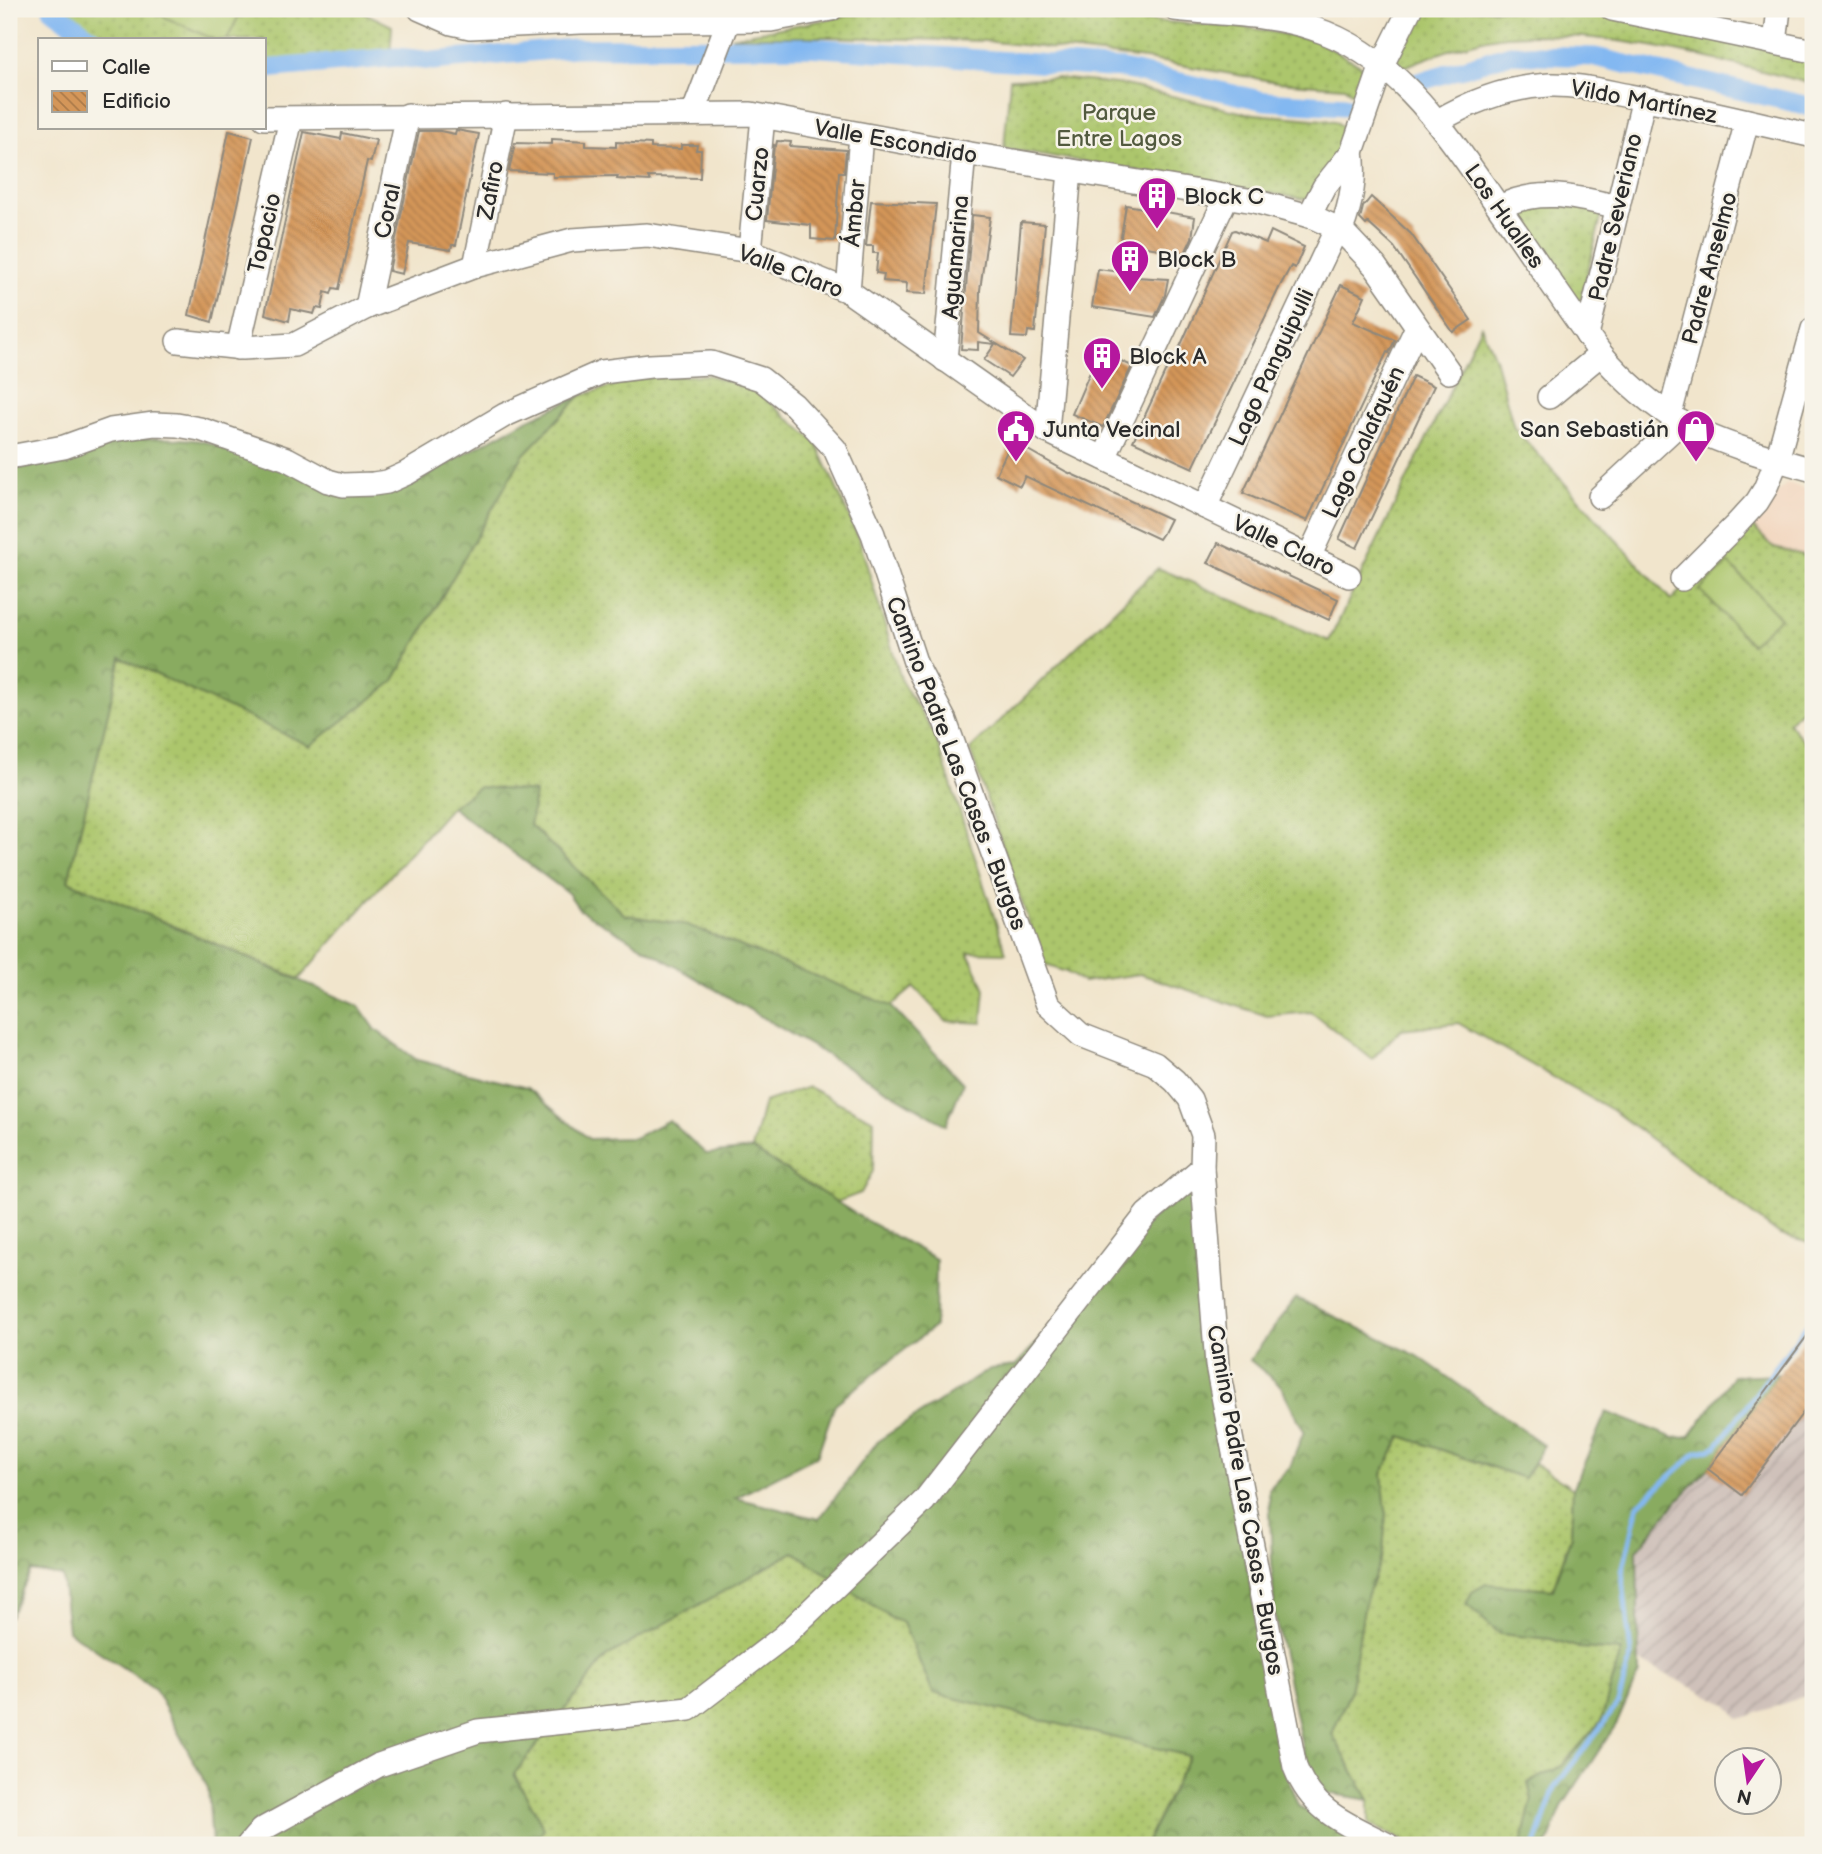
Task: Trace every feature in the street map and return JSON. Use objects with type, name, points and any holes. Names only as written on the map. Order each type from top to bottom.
[{"type":"street","points":[[420,9],[455,16],[470,27],[584,15],[724,32],[831,9]]},
{"type":"street","name":"Los Hualles","points":[[1175,9],[1284,15],[1363,52],[1379,74],[1438,121],[1594,344],[1630,384],[1676,418],[1777,460],[1813,470]]},
{"type":"street","points":[[1309,216],[1324,187],[1352,152],[1379,74],[1410,9]]},
{"type":"street","points":[[1612,9],[1813,51]]},
{"type":"street","points":[[1775,43],[1779,9]]},
{"type":"street","points":[[693,114],[724,32]]},
{"type":"street","name":"Vildo Martínez","points":[[1438,121],[1488,96],[1529,87],[1574,85],[1813,136]]},
{"type":"street","name":"Padre Severiano","points":[[1594,344],[1618,207],[1644,98]]},
{"type":"street","name":"Valle Escondido","points":[[266,118],[693,114],[763,117],[1227,196],[1309,216],[1339,229],[1375,266],[1449,372]]},
{"type":"street","name":"Coral","points":[[367,307],[408,115]]},
{"type":"street","name":"Zafiro","points":[[475,266],[506,115]]},
{"type":"street","name":"Cuarzo","points":[[750,251],[763,117]]},
{"type":"street","name":"Topacio","points":[[237,348],[291,119]]},
{"type":"street","name":"Padre Anselmo","points":[[1676,418],[1747,121]]},
{"type":"street","name":"Ámbar","points":[[848,291],[861,135]]},
{"type":"street","name":"Lago Panguipulli","points":[[1205,507],[1347,214],[1355,170],[1352,152]]},
{"type":"street","name":"Aguamarina","points":[[945,360],[964,153]]},
{"type":"street","points":[[1047,431],[1070,171]]},
{"type":"street","points":[[1500,207],[1526,197],[1562,195],[1618,207]]},
{"type":"street","points":[[1104,458],[1227,196]]},
{"type":"street","name":"Valle Claro","points":[[178,341],[237,348],[294,345],[367,307],[475,266],[572,240],[647,235],[750,251],[848,291],[1047,431],[1349,576]]},
{"type":"street","name":"Lago Calafquén","points":[[1310,557],[1417,327]]},
{"type":"street","points":[[1682,579],[1757,502],[1765,489],[1777,460],[1813,329]]},
{"type":"street","points":[[1549,397],[1594,344]]},
{"type":"street","name":"Camino Padre Las Casas - Burgos","points":[[9,457],[64,447],[122,428],[154,424],[177,425],[200,429],[287,459],[328,481],[343,485],[373,484],[387,482],[407,473],[505,415],[603,372],[712,363],[761,379],[794,405],[835,449],[873,534],[916,665],[945,721],[1048,1005],[1081,1035],[1155,1063],[1190,1099],[1203,1135],[1202,1168],[1217,1365],[1295,1767],[1305,1789],[1321,1808],[1342,1822],[1388,1845]]},
{"type":"street","points":[[1600,497],[1676,418]]},
{"type":"street","points":[[248,1845],[261,1830],[379,1765],[478,1731],[690,1709],[783,1637],[924,1501],[1147,1214],[1202,1168]]},
{"type":"shaded area","points":[[1787,483],[1813,491],[1813,557],[1774,548],[1749,523]]},
{"type":"shaded area","points":[[1813,1328],[1813,1693],[1740,1719],[1726,1704],[1639,1661],[1636,1551],[1677,1501],[1708,1469]]},
{"type":"green space","points":[[52,9],[357,9],[392,26],[390,57],[266,69],[266,38],[91,38]]},
{"type":"green space","points":[[147,9],[242,9],[228,38],[211,38]]},
{"type":"green space","points":[[885,9],[1054,9],[1152,21],[1250,28],[1315,40],[1366,68],[1361,99],[1344,87],[1277,82],[1146,59],[985,41],[731,37]]},
{"type":"green space","points":[[1422,9],[1583,9],[1813,58],[1813,84],[1661,48],[1584,37],[1545,35],[1482,40],[1404,67],[1395,59]]},
{"type":"green space","name":"Parque Entre Lagos","points":[[1057,78],[1125,85],[1244,113],[1335,121],[1345,129],[1341,151],[1309,200],[1004,148],[1010,79]]},
{"type":"green space","points":[[1522,204],[1603,209],[1579,308],[1511,209]]},
{"type":"green space","points":[[1481,326],[1495,358],[1514,428],[1671,600],[1749,523],[1774,548],[1813,557],[1813,700],[1788,722],[1813,752],[1813,1244],[1780,1235],[1615,1112],[1458,1023],[1401,1029],[1372,1059],[1311,1012],[1267,1016],[1140,974],[1083,982],[1066,972],[1043,964],[970,750],[1158,568],[1329,641]]},
{"type":"green space","points":[[708,375],[755,390],[816,442],[859,539],[902,682],[935,735],[1006,953],[968,952],[985,989],[982,1023],[946,1021],[914,987],[891,1006],[687,925],[625,915],[530,825],[535,792],[479,787],[451,807],[299,979],[68,881],[121,657],[393,682],[523,455],[580,396],[640,378]]},
{"type":"green space","points":[[580,396],[523,455],[393,682],[310,746],[121,658],[68,881],[359,1006],[376,1030],[417,1060],[527,1088],[589,1139],[634,1138],[669,1120],[706,1154],[752,1149],[867,1221],[936,1259],[935,1326],[835,1404],[817,1456],[735,1498],[819,1519],[878,1441],[990,1369],[1015,1366],[1152,1219],[1193,1187],[1197,1299],[1285,1770],[1298,1806],[1375,1845],[1145,1845],[1189,1756],[933,1693],[903,1623],[891,1618],[794,1552],[607,1656],[514,1774],[544,1828],[532,1845],[212,1845],[208,1788],[155,1689],[68,1631],[62,1576],[31,1571],[9,1618],[9,468],[50,462],[126,440],[182,439],[203,441],[362,495],[411,486],[529,419]]},
{"type":"green space","points":[[1729,563],[1780,618],[1751,644],[1700,590]]},
{"type":"green space","points":[[479,787],[535,792],[530,825],[625,915],[687,925],[891,1006],[963,1083],[946,1125],[580,910],[568,893],[451,807]]},
{"type":"green space","points":[[808,1087],[874,1120],[873,1171],[861,1193],[837,1202],[752,1149],[764,1102]]},
{"type":"green space","points":[[1296,1298],[1418,1356],[1544,1445],[1524,1478],[1401,1436],[1382,1474],[1386,1511],[1383,1553],[1365,1602],[1350,1692],[1332,1734],[1369,1800],[1321,1792],[1308,1775],[1274,1611],[1269,1489],[1290,1467],[1304,1431],[1281,1386],[1250,1360]]},
{"type":"green space","points":[[1779,1374],[1708,1469],[1677,1501],[1637,1550],[1639,1673],[1617,1723],[1563,1805],[1547,1845],[1521,1845],[1532,1799],[1528,1783],[1562,1766],[1601,1721],[1621,1651],[1580,1648],[1551,1639],[1500,1634],[1466,1604],[1472,1592],[1486,1584],[1553,1589],[1571,1536],[1573,1489],[1606,1412],[1674,1438],[1690,1436],[1733,1376]]},
{"type":"green space","points":[[1401,1436],[1524,1478],[1534,1463],[1573,1489],[1571,1536],[1553,1589],[1486,1584],[1500,1634],[1551,1639],[1580,1648],[1621,1651],[1601,1721],[1562,1766],[1528,1783],[1532,1799],[1521,1845],[1412,1845],[1369,1824],[1369,1800],[1332,1734],[1350,1692],[1365,1602],[1383,1553],[1386,1511],[1382,1474]]},
{"type":"green space","points":[[794,1552],[903,1623],[933,1693],[1189,1756],[1145,1845],[532,1845],[544,1828],[514,1774],[607,1656]]},
{"type":"building","points":[[456,130],[479,134],[456,245],[452,245],[451,250],[409,243],[402,274],[389,271],[419,131],[455,134]]},
{"type":"building","points":[[229,131],[253,137],[212,322],[189,315]]},
{"type":"building","points":[[304,132],[341,139],[342,133],[376,140],[371,162],[367,161],[339,289],[333,288],[331,294],[325,292],[322,309],[316,308],[314,314],[291,309],[289,321],[265,314]]},
{"type":"building","points":[[552,139],[586,141],[586,146],[616,147],[616,142],[651,144],[651,148],[681,149],[681,145],[697,145],[696,150],[701,150],[700,178],[648,177],[650,181],[617,179],[618,176],[553,177],[553,173],[509,171],[515,143],[552,144]]},
{"type":"building","points":[[777,141],[791,142],[790,146],[846,150],[844,172],[839,172],[835,241],[811,239],[811,225],[767,220],[774,145],[776,146]]},
{"type":"building","points":[[1371,197],[1411,234],[1471,320],[1453,332],[1394,247],[1360,219],[1363,207]]},
{"type":"building","points":[[871,201],[936,204],[926,294],[906,293],[907,283],[883,281],[884,274],[876,273],[878,253],[873,253],[873,246],[866,246]]},
{"type":"building","name":"Block C","points":[[1126,205],[1195,217],[1192,238],[1185,253],[1120,243]]},
{"type":"building","points":[[972,215],[990,217],[980,290],[979,333],[1023,360],[1010,377],[984,360],[995,344],[978,342],[978,350],[961,349]]},
{"type":"building","points":[[1021,222],[1045,224],[1035,332],[1028,331],[1027,338],[1011,337]]},
{"type":"building","points":[[1232,231],[1266,243],[1271,231],[1304,247],[1295,268],[1291,266],[1280,286],[1193,468],[1133,441],[1172,357],[1175,358]]},
{"type":"building","name":"Block B","points":[[1098,269],[1120,272],[1120,276],[1168,279],[1165,295],[1155,317],[1092,307]]},
{"type":"building","points":[[1341,285],[1365,296],[1353,322],[1395,340],[1307,521],[1243,493]]},
{"type":"building","name":"Block A","points":[[1099,351],[1132,366],[1103,427],[1072,414]]},
{"type":"building","points":[[1413,376],[1434,386],[1357,548],[1339,539]]},
{"type":"building","points":[[1012,441],[1067,472],[1170,519],[1163,533],[1159,539],[1025,476],[1020,486],[996,474]]},
{"type":"building","points":[[1218,543],[1338,599],[1329,620],[1208,563]]},
{"type":"building","points":[[1813,1328],[1813,1399],[1742,1495],[1708,1469]]},
{"type":"waterway","points":[[52,9],[91,38]]},
{"type":"waterway","points":[[266,69],[397,57],[433,61],[574,48],[807,47],[1122,69],[1265,101],[1345,106]]},
{"type":"waterway","points":[[1415,83],[1510,54],[1595,57],[1813,107]]},
{"type":"waterway","points":[[1535,1845],[1555,1787],[1618,1704],[1631,1655],[1622,1572],[1638,1505],[1696,1453],[1716,1447],[1813,1317]]},
{"type":"place","name":"Block C","points":[[1157,230]]},
{"type":"place","name":"Block B","points":[[1130,293]]},
{"type":"place","name":"Block A","points":[[1102,390]]},
{"type":"place","name":"Junta Vecinal","points":[[1016,463]]},
{"type":"place","name":"San Sebastián","points":[[1696,463]]}]
